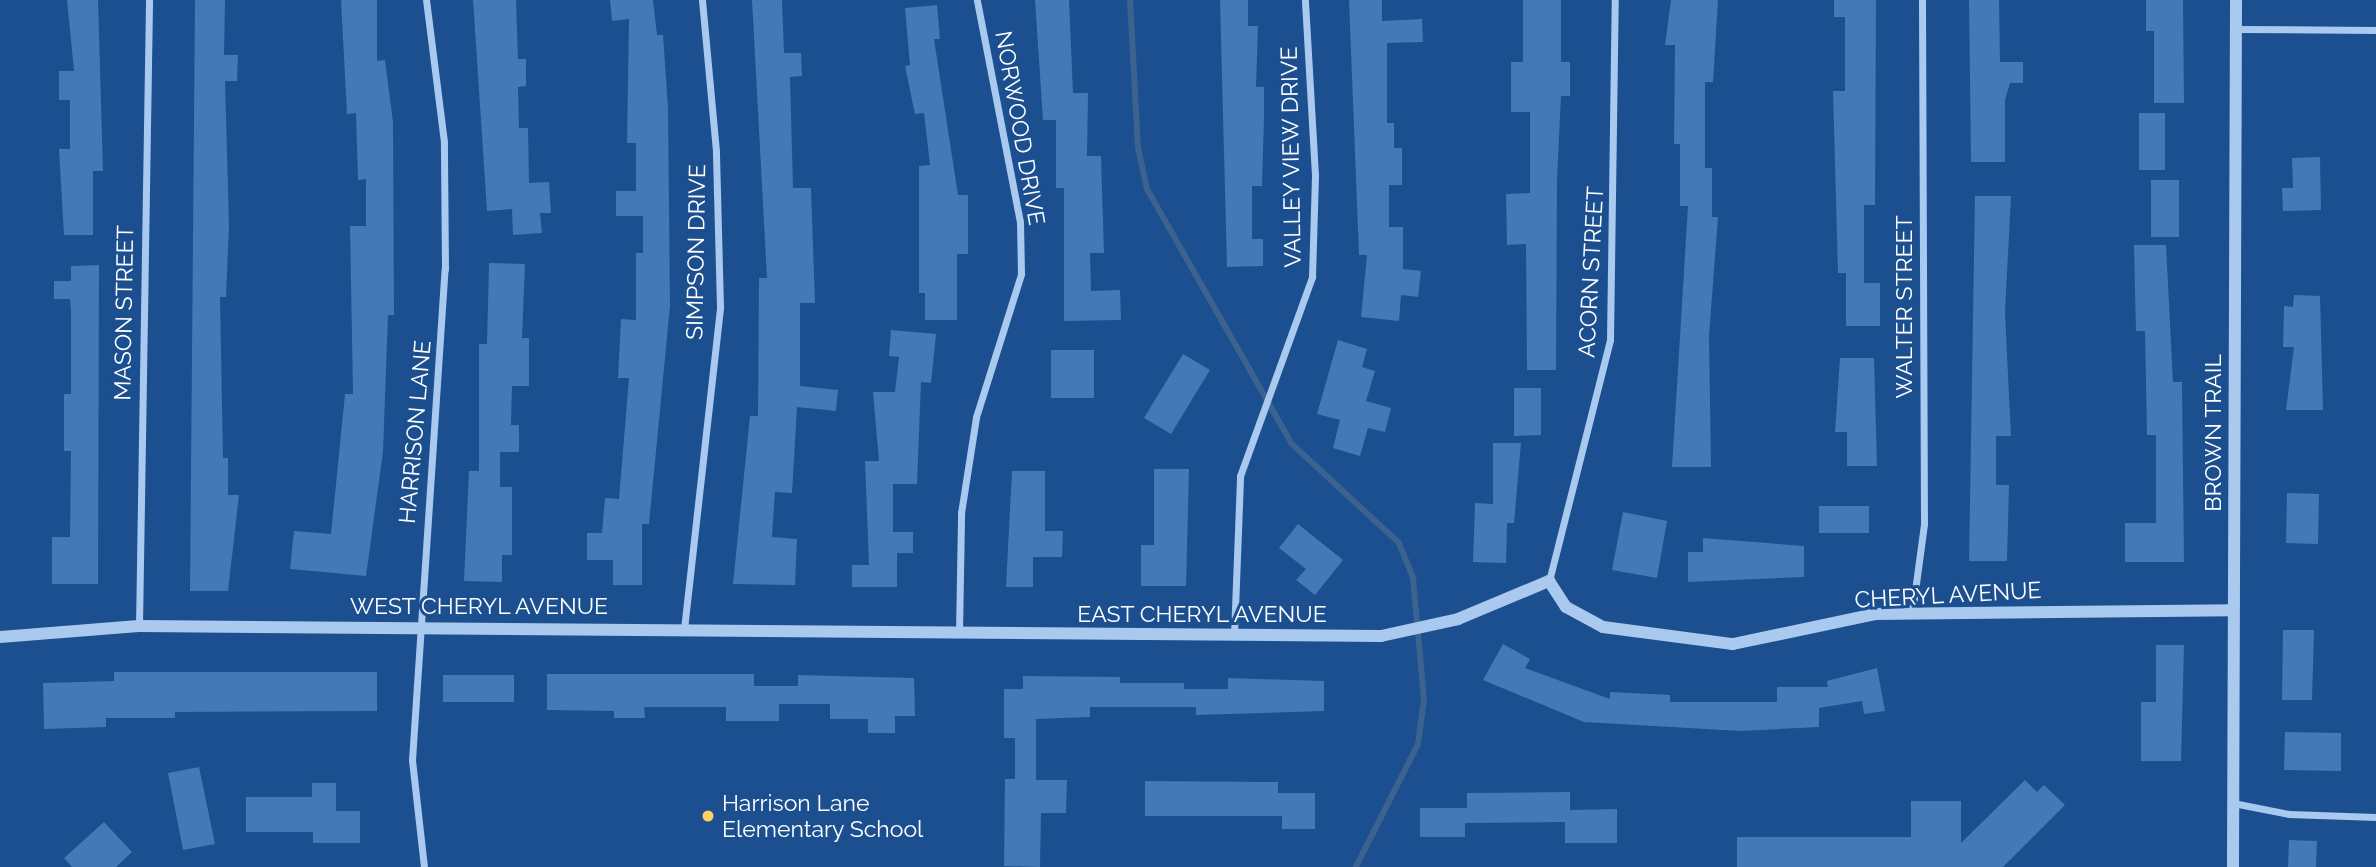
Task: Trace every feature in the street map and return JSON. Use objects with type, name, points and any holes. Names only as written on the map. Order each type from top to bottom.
[{"type":"street","name":"MASON STREET","points":[[139,626],[149,0]]},
{"type":"street","name":"HARRISON LANE","points":[[424,867],[412,760],[417,627],[445,269],[444,142],[426,0]]},
{"type":"street","name":"SIMPSON DRIVE","points":[[684,629],[720,307],[716,151],[702,0]]},
{"type":"street","name":"NORWOOD DRIVE","points":[[959,634],[961,513],[976,417],[1021,274],[1020,222],[977,0]]},
{"type":"street","name":"VALLEY VIEW DRIVE","points":[[1234,635],[1240,476],[1271,384],[1312,277],[1315,175],[1305,0]]},
{"type":"street","name":"ACORN STREET","points":[[1549,581],[1611,340],[1615,0]]},
{"type":"street","name":"WALTER STREET","points":[[1912,613],[1924,524],[1922,0]]},
{"type":"street","name":"BROWN TRAIL","points":[[2233,867],[2236,0]]},
{"type":"street","points":[[2236,29],[2376,30]]},
{"type":"street","name":"EAST CHERYL AVENUE","points":[[959,634],[1408,633],[1549,581]]},
{"type":"street","name":"CHERYL AVENUE","points":[[1549,581],[1566,607],[1603,627],[1689,642],[1733,644],[1912,613],[2233,610]]},
{"type":"street","name":"WEST CHERYL AVENUE","points":[[0,637],[139,626],[684,629],[959,634]]},
{"type":"street","points":[[2233,803],[2289,814],[2376,817]]},
{"type":"building","points":[[67,0],[98,0],[103,171],[93,171],[93,235],[64,235],[59,149],[70,149],[70,100],[59,100],[59,71],[74,71]]},
{"type":"building","points":[[195,0],[225,0],[224,55],[238,55],[237,81],[225,81],[229,225],[226,297],[220,297],[223,458],[228,458],[228,495],[239,495],[228,591],[190,591]]},
{"type":"building","points":[[341,0],[377,0],[377,61],[385,60],[393,122],[394,315],[388,315],[383,452],[366,576],[290,569],[294,531],[331,534],[345,394],[353,394],[350,226],[366,226],[366,179],[358,180],[356,113],[347,114]]},
{"type":"building","points":[[473,0],[516,0],[518,59],[526,59],[526,86],[518,87],[519,128],[528,128],[529,183],[549,182],[551,213],[540,213],[542,233],[513,235],[512,209],[487,211]]},
{"type":"building","points":[[610,0],[653,0],[657,35],[663,35],[668,108],[670,306],[649,524],[642,524],[642,585],[613,585],[613,560],[587,560],[587,533],[602,533],[605,498],[619,499],[629,378],[618,378],[621,319],[636,320],[636,253],[643,253],[643,216],[616,216],[616,191],[636,191],[636,143],[627,143],[629,19],[612,21]]},
{"type":"building","points":[[752,0],[782,0],[784,53],[801,53],[802,76],[790,77],[793,188],[811,188],[815,303],[800,303],[800,386],[838,390],[836,411],[797,407],[792,493],[775,492],[772,537],[797,539],[795,585],[733,584],[750,416],[758,416],[759,278],[767,278]]},
{"type":"building","points":[[1035,0],[1069,0],[1073,93],[1088,93],[1087,156],[1101,156],[1104,253],[1090,253],[1091,291],[1120,290],[1121,320],[1064,321],[1064,188],[1056,188],[1056,120],[1043,120]]},
{"type":"building","points":[[1220,0],[1248,0],[1248,26],[1258,26],[1256,87],[1264,87],[1264,118],[1262,186],[1252,186],[1252,239],[1263,239],[1263,266],[1227,267]]},
{"type":"building","points":[[1349,0],[1382,0],[1382,21],[1422,19],[1423,42],[1387,43],[1387,123],[1394,123],[1394,148],[1402,148],[1402,185],[1389,185],[1389,227],[1403,227],[1403,269],[1421,271],[1418,297],[1401,295],[1399,321],[1361,317],[1367,255],[1359,255]]},
{"type":"building","points":[[1523,0],[1561,0],[1561,62],[1570,62],[1570,96],[1561,96],[1557,180],[1556,370],[1527,370],[1526,244],[1507,245],[1506,194],[1530,193],[1530,112],[1511,112],[1511,62],[1523,62]]},
{"type":"building","points":[[1671,0],[1718,0],[1713,82],[1705,82],[1705,168],[1712,168],[1712,217],[1718,217],[1709,336],[1711,467],[1672,467],[1688,206],[1680,206],[1680,144],[1674,144],[1675,45],[1665,45]]},
{"type":"building","points":[[1834,0],[1876,0],[1875,205],[1864,205],[1864,283],[1880,283],[1880,326],[1846,326],[1846,273],[1838,273],[1833,91],[1845,91],[1845,17],[1834,17]]},
{"type":"building","points":[[1969,0],[1999,0],[2000,62],[2023,62],[2023,83],[2010,83],[2005,100],[2005,162],[1971,162]]},
{"type":"building","points":[[2146,0],[2183,0],[2184,103],[2154,103],[2154,31],[2146,31]]},
{"type":"building","points":[[937,5],[940,39],[934,39],[958,195],[968,195],[968,254],[957,254],[957,320],[925,320],[925,293],[919,293],[919,166],[930,165],[924,113],[915,114],[905,66],[910,65],[905,8]]},
{"type":"building","points":[[2139,113],[2165,113],[2165,170],[2139,170]]},
{"type":"building","points":[[2320,157],[2321,210],[2283,211],[2282,188],[2293,188],[2292,158]]},
{"type":"building","points":[[2151,180],[2179,180],[2179,237],[2151,237]]},
{"type":"building","points":[[1975,196],[2011,196],[2005,313],[2011,436],[1996,436],[1996,485],[2009,485],[2007,561],[1969,561]]},
{"type":"building","points":[[2134,245],[2166,245],[2173,382],[2182,382],[2184,562],[2125,562],[2125,523],[2156,523],[2156,435],[2147,435],[2145,331],[2136,331]]},
{"type":"building","points":[[489,263],[525,264],[522,338],[529,338],[529,386],[512,386],[511,425],[519,425],[519,452],[500,452],[500,487],[512,487],[512,555],[502,555],[502,582],[464,581],[469,471],[479,471],[479,344],[487,344]]},
{"type":"building","points":[[99,265],[98,584],[52,584],[52,537],[70,537],[71,451],[64,451],[64,394],[71,394],[70,299],[54,299],[54,281],[71,281],[71,266]]},
{"type":"building","points":[[2294,295],[2320,296],[2323,410],[2286,410],[2294,347],[2283,347],[2284,306],[2293,307]]},
{"type":"building","points":[[891,330],[936,334],[931,383],[921,382],[917,484],[893,484],[893,532],[913,532],[913,553],[897,553],[897,587],[852,587],[852,565],[869,565],[865,461],[879,461],[873,392],[895,392],[899,357],[889,356]]},
{"type":"building","points":[[1338,340],[1367,349],[1362,367],[1375,371],[1366,401],[1391,408],[1385,432],[1368,428],[1360,456],[1333,448],[1340,420],[1317,414]]},
{"type":"building","points":[[1051,350],[1094,350],[1094,398],[1051,398]]},
{"type":"building","points":[[1183,354],[1210,370],[1171,434],[1144,418]]},
{"type":"building","points":[[1840,358],[1874,358],[1877,466],[1847,466],[1847,432],[1835,432]]},
{"type":"building","points":[[1514,388],[1541,388],[1541,435],[1514,436]]},
{"type":"building","points":[[1493,443],[1521,443],[1514,523],[1507,523],[1506,563],[1473,562],[1475,503],[1493,504]]},
{"type":"building","points":[[1154,469],[1189,469],[1186,586],[1141,586],[1141,545],[1154,545]]},
{"type":"building","points":[[1012,471],[1045,471],[1045,531],[1063,531],[1062,557],[1033,557],[1033,587],[1006,587]]},
{"type":"building","points":[[2287,493],[2319,494],[2318,544],[2286,543]]},
{"type":"building","points":[[1819,506],[1869,506],[1869,533],[1819,533]]},
{"type":"building","points":[[1623,512],[1667,521],[1657,578],[1612,570]]},
{"type":"building","points":[[1298,524],[1343,560],[1315,595],[1296,580],[1306,569],[1279,548]]},
{"type":"building","points":[[1703,538],[1804,546],[1804,577],[1688,582],[1688,552],[1703,552]]},
{"type":"building","points":[[2283,630],[2314,630],[2312,700],[2282,700]]},
{"type":"building","points":[[1503,644],[1530,659],[1525,668],[1610,699],[1610,692],[1670,695],[1670,702],[1777,702],[1777,687],[1828,687],[1827,681],[1877,668],[1885,711],[1864,714],[1862,701],[1819,708],[1819,727],[1741,731],[1584,722],[1483,680]]},
{"type":"building","points":[[2156,645],[2184,645],[2181,761],[2141,761],[2141,702],[2156,702]]},
{"type":"building","points":[[114,672],[377,672],[377,711],[175,712],[175,718],[106,718],[106,727],[44,729],[43,683],[114,681]]},
{"type":"building","points":[[547,674],[754,674],[754,686],[798,686],[798,675],[914,678],[915,716],[895,716],[895,733],[868,733],[868,719],[830,719],[830,704],[779,704],[779,721],[726,721],[726,707],[644,707],[645,718],[614,718],[614,711],[547,710]]},
{"type":"building","points":[[443,675],[514,675],[514,702],[443,702]]},
{"type":"building","points":[[1023,676],[1120,677],[1120,683],[1184,683],[1184,689],[1228,689],[1228,678],[1324,681],[1324,711],[1196,715],[1196,707],[1090,707],[1090,717],[1036,719],[1036,780],[1067,780],[1066,813],[1041,813],[1040,867],[1004,866],[1005,779],[1015,779],[1015,738],[1004,738],[1004,689],[1023,689]]},
{"type":"building","points":[[2285,732],[2341,733],[2341,771],[2284,770]]},
{"type":"building","points":[[199,767],[215,844],[183,850],[168,773]]},
{"type":"building","points":[[2025,780],[2037,792],[2044,785],[2065,805],[2003,867],[1737,867],[1737,837],[1911,837],[1911,801],[1961,801],[1961,843]]},
{"type":"building","points":[[1145,781],[1278,782],[1278,793],[1315,793],[1315,829],[1282,829],[1282,816],[1145,816]]},
{"type":"building","points":[[312,783],[336,783],[336,811],[360,811],[360,843],[313,843],[313,832],[246,832],[246,797],[312,797]]},
{"type":"building","points":[[1570,792],[1570,810],[1617,809],[1617,843],[1565,843],[1565,822],[1465,823],[1465,837],[1420,837],[1420,808],[1467,808],[1467,793]]},
{"type":"building","points":[[104,822],[132,852],[116,867],[72,867],[64,858]]},
{"type":"building","points":[[2289,840],[2317,841],[2316,867],[2288,867]]},
{"type":"waterway","points":[[1130,0],[1138,148],[1147,189],[1291,443],[1399,543],[1413,578],[1424,699],[1418,744],[1356,867]]},
{"type":"place","name":"Harrison Lane Elementary School","points":[[708,816]]}]
